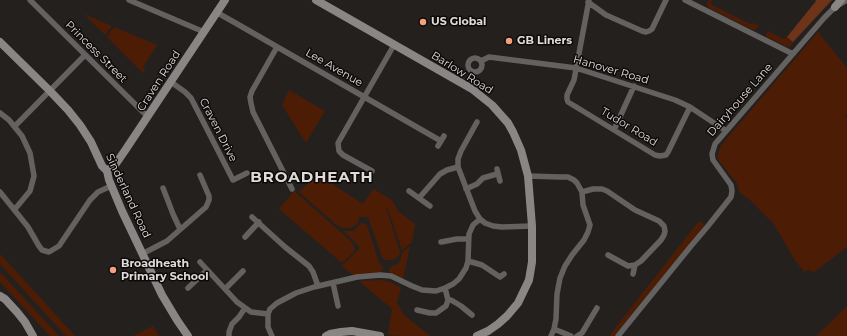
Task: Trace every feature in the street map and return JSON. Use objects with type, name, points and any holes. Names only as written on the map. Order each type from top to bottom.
[{"type":"street","name":"Princess Street","points":[[30,0],[148,117]]},
{"type":"street","points":[[129,0],[204,32]]},
{"type":"street","name":"Craven Road","points":[[107,171],[115,165],[225,0]]},
{"type":"street","name":"Barlow Road","points":[[316,0],[472,89],[492,105],[514,132],[521,150],[528,176],[532,226],[532,262],[529,280],[518,303],[507,316],[489,334],[477,336]]},
{"type":"street","points":[[576,68],[589,1],[606,15],[642,32],[646,32],[652,29],[666,0]]},
{"type":"street","points":[[685,0],[793,54]]},
{"type":"street","name":"Dairyhouse Lane","points":[[618,336],[731,197],[731,185],[715,164],[712,157],[712,151],[715,144],[824,18],[838,4],[847,0]]},
{"type":"street","name":"Lee Avenue","points":[[216,12],[441,141]]},
{"type":"street","name":"Sinderland Road","points":[[0,42],[68,110],[91,142],[102,166],[107,171],[111,186],[142,254],[169,306],[188,336]]},
{"type":"street","points":[[372,172],[343,155],[338,149],[339,141],[394,45]]},
{"type":"street","points":[[278,47],[250,97],[253,112],[292,189]]},
{"type":"street","points":[[14,126],[86,56]]},
{"type":"street","name":"Hanover Road","points":[[481,61],[489,57],[576,68],[676,100],[690,107],[726,131]]},
{"type":"street","name":"Tudor Road","points":[[576,68],[574,80],[567,95],[568,102],[655,155],[666,155],[690,107]]},
{"type":"street","name":"Craven Drive","points":[[171,82],[185,92],[190,98],[233,180],[247,173]]},
{"type":"street","points":[[614,130],[634,86]]},
{"type":"street","points":[[0,113],[9,120],[22,136],[30,153],[34,176],[30,191],[14,209]]},
{"type":"street","points":[[477,122],[460,151],[458,159],[458,167],[475,211],[480,219],[493,226],[532,226]]},
{"type":"street","points":[[419,198],[440,174],[458,167]]},
{"type":"street","points":[[466,189],[477,184],[483,178],[497,172],[500,181]]},
{"type":"street","points":[[142,254],[167,241],[206,207],[209,196],[200,175]]},
{"type":"street","points":[[528,176],[568,177],[574,180],[582,192],[583,205],[590,225],[584,240],[565,266],[560,278],[557,294],[556,318],[551,336]]},
{"type":"street","points":[[0,192],[28,227],[38,246],[42,250],[49,252],[59,246],[90,200],[98,192],[111,186]]},
{"type":"street","points":[[163,188],[180,229]]},
{"type":"street","points":[[582,192],[593,189],[607,190],[635,210],[659,221],[664,226],[665,231],[661,240],[641,261],[635,265],[628,266],[608,255]]},
{"type":"street","points":[[408,190],[430,206]]},
{"type":"street","points":[[252,217],[285,247],[309,266],[318,286]]},
{"type":"street","points":[[272,336],[268,327],[268,314],[270,309],[277,303],[296,293],[318,286],[357,277],[380,275],[391,276],[422,290],[436,291],[453,284],[459,279],[466,268],[468,261],[468,239],[470,230],[480,219]]},
{"type":"street","points":[[245,238],[259,222]]},
{"type":"street","points":[[441,242],[457,239],[468,239]]},
{"type":"street","points":[[468,261],[482,265],[500,277],[504,274]]},
{"type":"street","points":[[200,262],[237,302],[251,312],[268,314]]},
{"type":"street","points":[[633,274],[635,265]]},
{"type":"street","points":[[188,288],[207,270]]},
{"type":"street","points":[[225,289],[243,271]]},
{"type":"street","points":[[333,282],[338,306]]},
{"type":"street","points":[[417,310],[436,313],[446,306],[448,300],[445,288]]},
{"type":"street","points":[[2,299],[17,312],[33,336]]},
{"type":"street","points":[[448,300],[451,300],[461,306],[472,315]]},
{"type":"street","points":[[230,336],[229,332],[232,324],[245,308]]},
{"type":"street","points":[[577,336],[582,333],[597,308]]},
{"type":"street","points":[[554,329],[571,336]]},
{"type":"street","points":[[326,336],[341,332],[380,336]]},
{"type":"shaded area","points":[[709,0],[712,0],[712,5],[748,23],[754,23],[758,25],[758,27],[754,30],[709,8],[707,4]]},
{"type":"shaded area","points":[[815,0],[832,0],[793,42],[787,37],[816,1]]},
{"type":"shaded area","points":[[84,14],[112,26],[105,35]]},
{"type":"shaded area","points":[[114,27],[157,45],[143,67],[145,71],[143,73],[107,37]]},
{"type":"shaded area","points":[[768,31],[784,39],[787,37],[793,42],[792,45],[788,47],[767,37],[766,35]]},
{"type":"shaded area","points":[[818,32],[847,68],[847,113],[845,116],[847,118],[847,247],[814,272],[808,270],[804,272],[793,257],[774,224],[750,200],[739,192],[737,183],[718,160],[718,154],[721,146],[729,136]]},
{"type":"shaded area","points":[[289,90],[325,111],[306,143],[282,105]]},
{"type":"shaded area","points":[[318,175],[363,204],[373,189],[392,200],[398,211],[415,224],[412,242],[402,250],[388,209],[386,208],[400,252],[399,256],[393,260],[385,260],[382,257],[368,217],[359,217],[356,225],[350,228],[342,228],[299,192]]},
{"type":"shaded area","points":[[294,191],[352,242],[354,252],[342,263],[279,209]]},
{"type":"shaded area","points":[[699,221],[705,225],[614,336],[609,336]]},
{"type":"shaded area","points":[[361,223],[367,225],[379,263],[383,267],[383,270],[354,276],[342,266],[360,248],[343,231],[354,231]]},
{"type":"shaded area","points":[[410,246],[403,279],[389,272],[389,269],[399,263],[403,252]]},
{"type":"shaded area","points":[[0,254],[75,336],[66,336],[0,264]]},
{"type":"shaded area","points":[[0,272],[59,336],[50,336],[0,282]]},
{"type":"shaded area","points":[[380,280],[390,282],[401,288],[397,303],[404,315],[430,336],[388,335],[392,309],[359,281]]},
{"type":"shaded area","points":[[847,306],[847,336],[816,336],[832,321]]},
{"type":"shaded area","points":[[153,326],[159,336],[133,336]]},
{"type":"place","name":"US Global","points":[[423,22]]},
{"type":"place","name":"GB Liners","points":[[509,41]]},
{"type":"place","name":"Broadheath Primary School","points":[[113,270]]},
{"type":"district","name":"BROADHEATH","points":[[312,178]]}]
